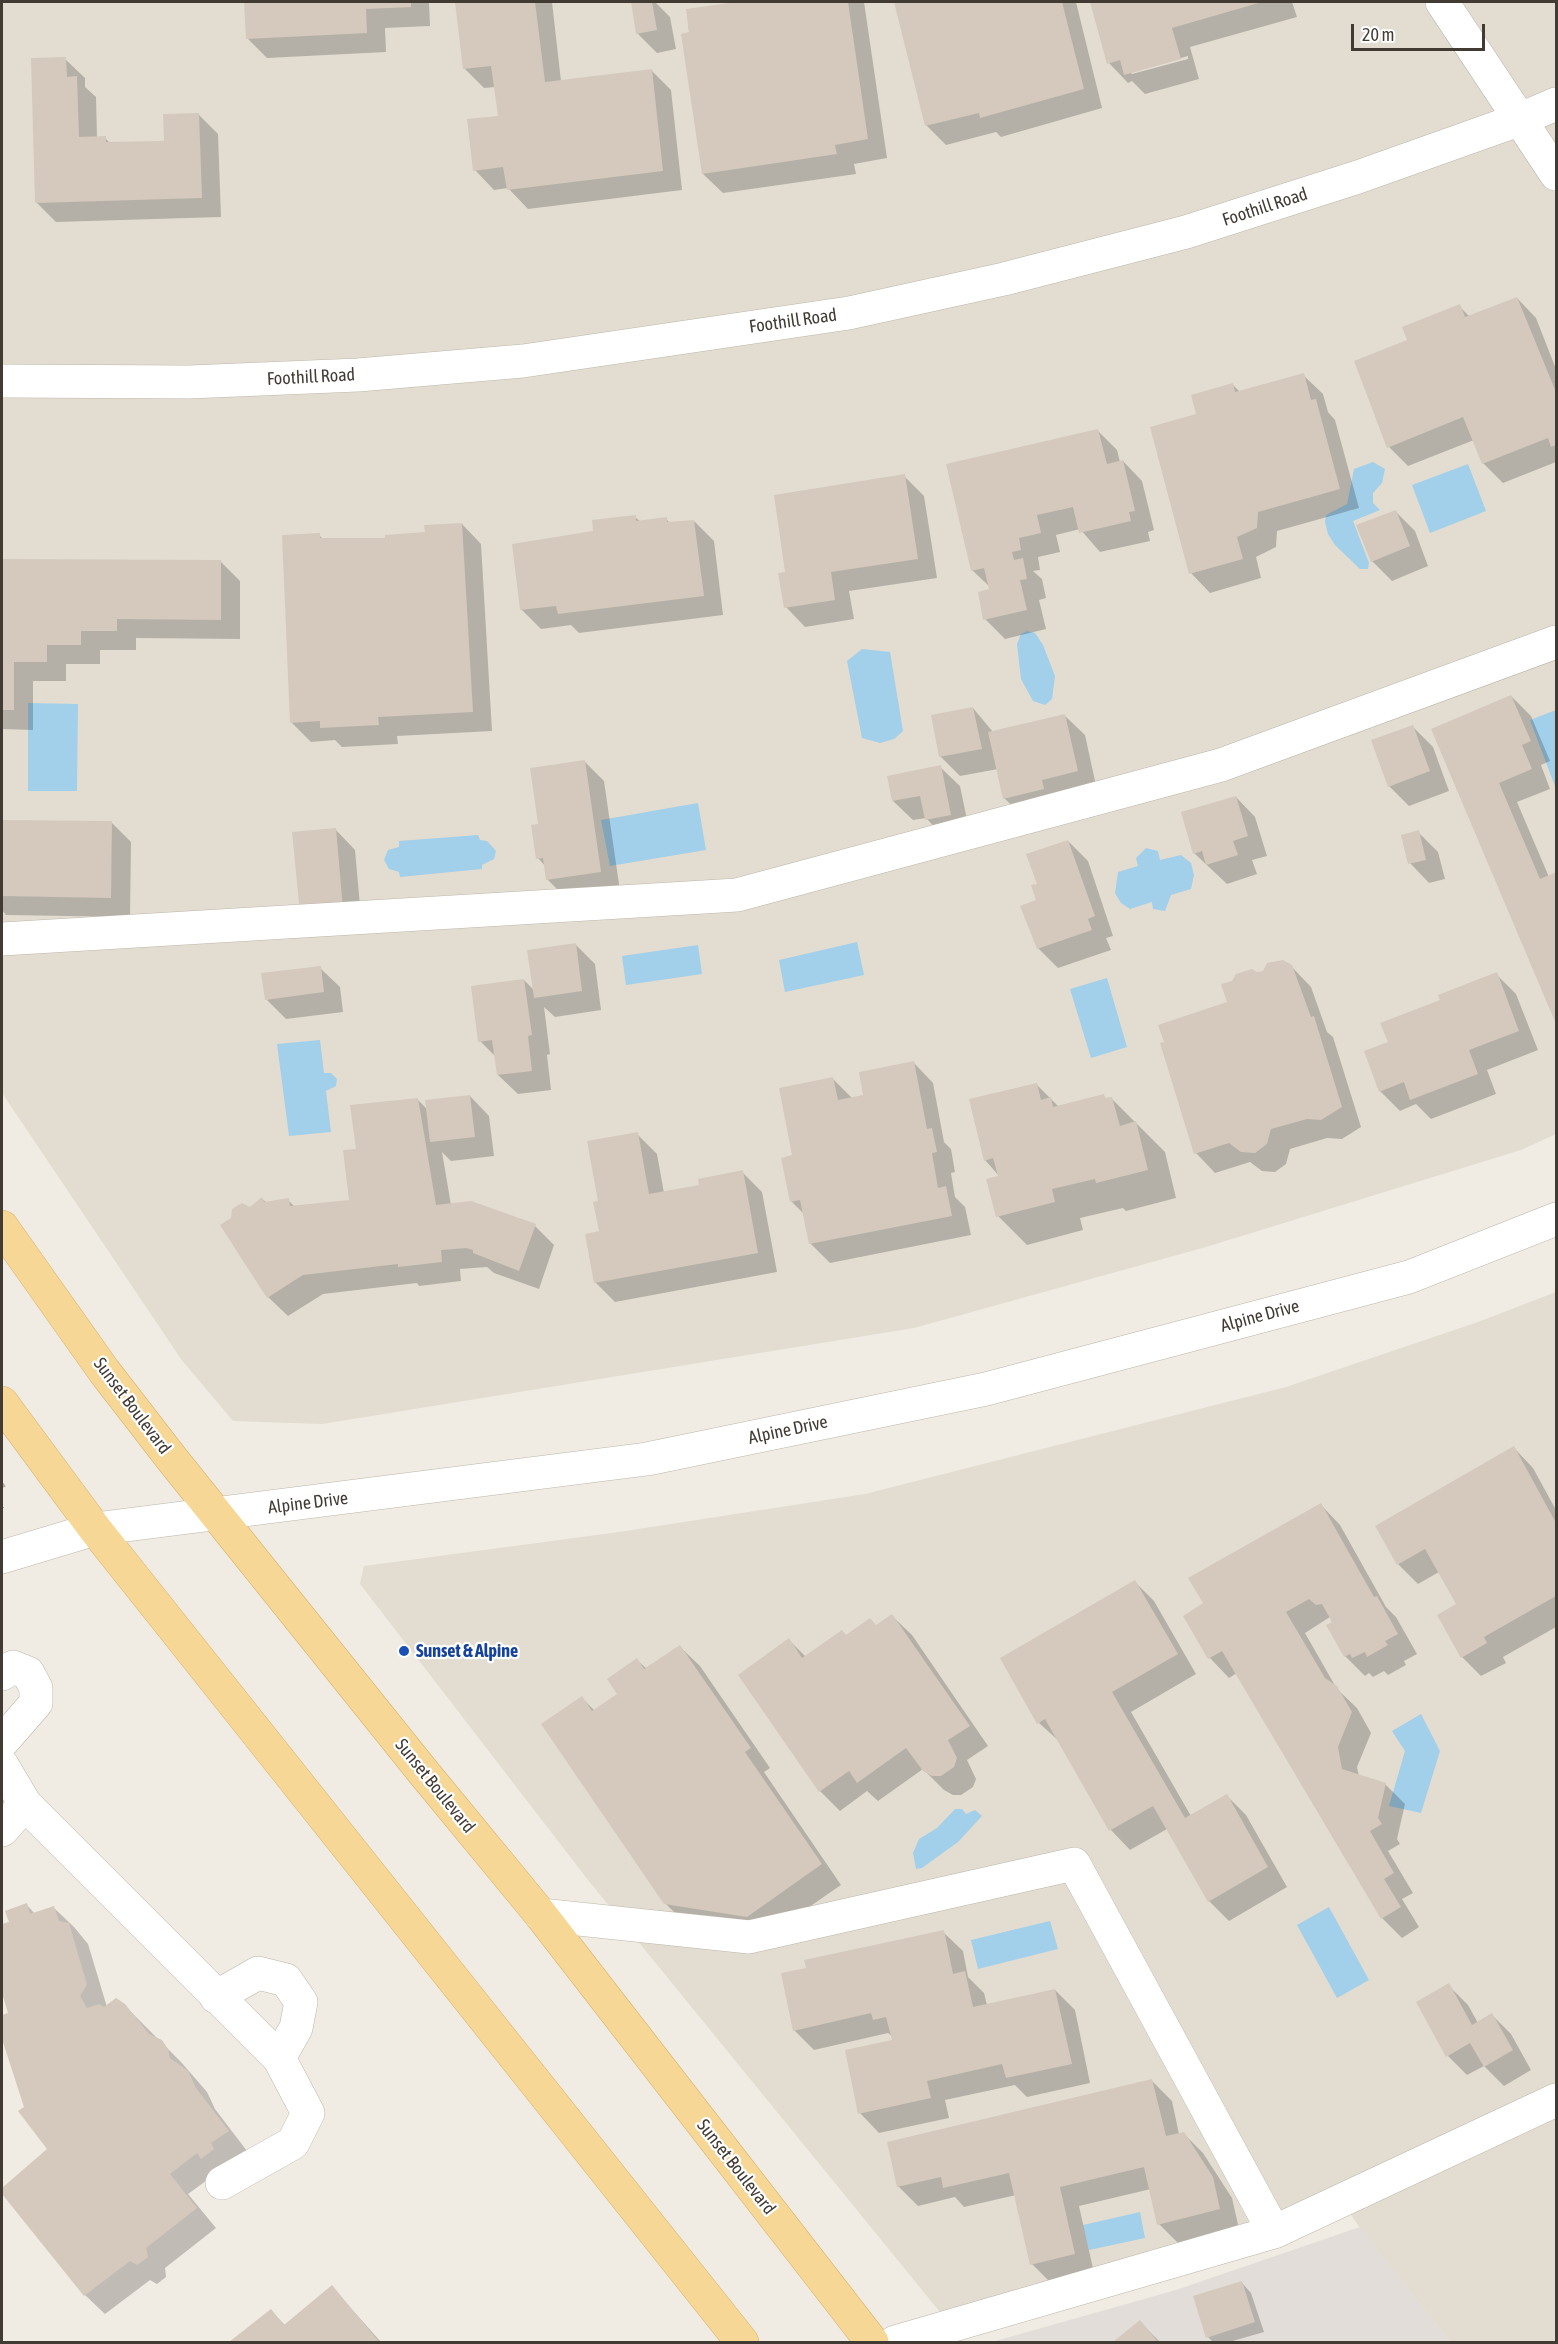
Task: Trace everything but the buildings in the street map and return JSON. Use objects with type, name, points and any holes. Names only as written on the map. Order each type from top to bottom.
[{"type":"main road","name":"Sunset Boulevard","points":[[2,1227],[104,1371],[424,1773],[541,1915],[872,2343]]},
{"type":"main road","points":[[2,1403],[95,1528],[742,2343]]},
{"type":"street","points":[[1442,2],[1557,174]]},
{"type":"street","name":"Foothill Road","points":[[2,381],[189,382],[370,374],[523,361],[849,313],[1004,279],[1186,232],[1358,177],[1557,104]]},
{"type":"street","points":[[2,939],[737,895],[1221,765],[1557,642]]},
{"type":"street","name":"Alpine Drive","points":[[2,1557],[95,1528],[218,1515],[647,1459],[986,1389],[1409,1277],[1557,1219]]},
{"type":"street","points":[[2,1674],[13,1668],[28,1673],[36,1688],[36,1703],[2,1742]]},
{"type":"street","points":[[2,1765],[25,1804],[279,2058],[308,2113],[293,2143],[222,2183]]},
{"type":"street","points":[[2,1830],[25,1804]]},
{"type":"street","points":[[541,1915],[749,1937],[1074,1864],[1274,2232]]},
{"type":"street","points":[[216,1997],[258,1972],[286,1980],[301,2002],[296,2028],[279,2058]]},
{"type":"street","points":[[895,2343],[1274,2232],[1557,2100]]},
{"type":"path","points":[[2,1486],[8,1484]]},
{"type":"shaded area","points":[[2,2],[1556,2],[1556,1134],[1521,1150],[1206,1247],[914,1328],[322,1424],[233,1421],[181,1359],[2,1093]]},
{"type":"shaded area","points":[[1556,1292],[1556,2342],[1450,2342],[1360,2228],[1332,2187],[1239,2229],[940,2312],[588,1880],[360,1584],[364,1566],[619,1532],[865,1494],[1286,1387],[1478,1322]]},
{"type":"shaded area","points":[[1360,2227],[1450,2342],[992,2342],[1176,2290]]},
{"type":"water","points":[[1373,462],[1385,469],[1382,483],[1373,493],[1373,503],[1380,510],[1353,521],[1369,563],[1368,569],[1360,569],[1335,545],[1328,534],[1325,522],[1326,515],[1347,504],[1354,469]]},
{"type":"water","points":[[1468,464],[1486,511],[1430,533],[1412,485]]},
{"type":"water","points":[[1027,631],[1035,633],[1043,645],[1055,676],[1052,699],[1045,705],[1033,701],[1021,679],[1017,644],[1021,634]]},
{"type":"water","points":[[862,649],[890,652],[903,731],[894,739],[880,743],[862,738],[847,661]]},
{"type":"water","points":[[28,703],[78,704],[77,791],[28,791]]},
{"type":"water","points":[[1556,710],[1556,789],[1530,720]]},
{"type":"water","points":[[698,803],[706,850],[610,866],[601,820]]},
{"type":"water","points":[[478,835],[480,840],[487,841],[496,851],[494,859],[482,865],[482,869],[400,877],[399,872],[389,869],[384,860],[388,850],[399,847],[399,841]]},
{"type":"water","points":[[1146,848],[1158,851],[1160,860],[1181,855],[1191,863],[1194,875],[1191,889],[1171,895],[1165,911],[1153,909],[1152,902],[1130,909],[1121,903],[1115,893],[1118,872],[1138,866],[1136,858]]},
{"type":"water","points":[[857,942],[864,975],[785,992],[779,960]]},
{"type":"water","points":[[698,945],[702,974],[626,985],[622,956]]},
{"type":"water","points":[[1107,978],[1127,1047],[1091,1058],[1070,989]]},
{"type":"water","points":[[320,1040],[324,1073],[331,1073],[337,1079],[336,1086],[326,1091],[331,1132],[289,1136],[277,1044]]},
{"type":"water","points":[[1421,1714],[1440,1751],[1421,1813],[1389,1806],[1405,1751],[1392,1731]]},
{"type":"water","points":[[955,1809],[962,1809],[966,1814],[975,1810],[982,1816],[958,1842],[922,1868],[916,1869],[913,1853],[919,1839],[937,1828]]},
{"type":"water","points":[[1329,1907],[1369,1980],[1337,1998],[1297,1925]]},
{"type":"water","points":[[1050,1921],[1058,1949],[978,1969],[971,1940]]},
{"type":"water","points":[[1140,2212],[1145,2238],[1089,2250],[1083,2225]]},
{"type":"place","name":"Sunset & Alpine","points":[[404,1651]]}]
